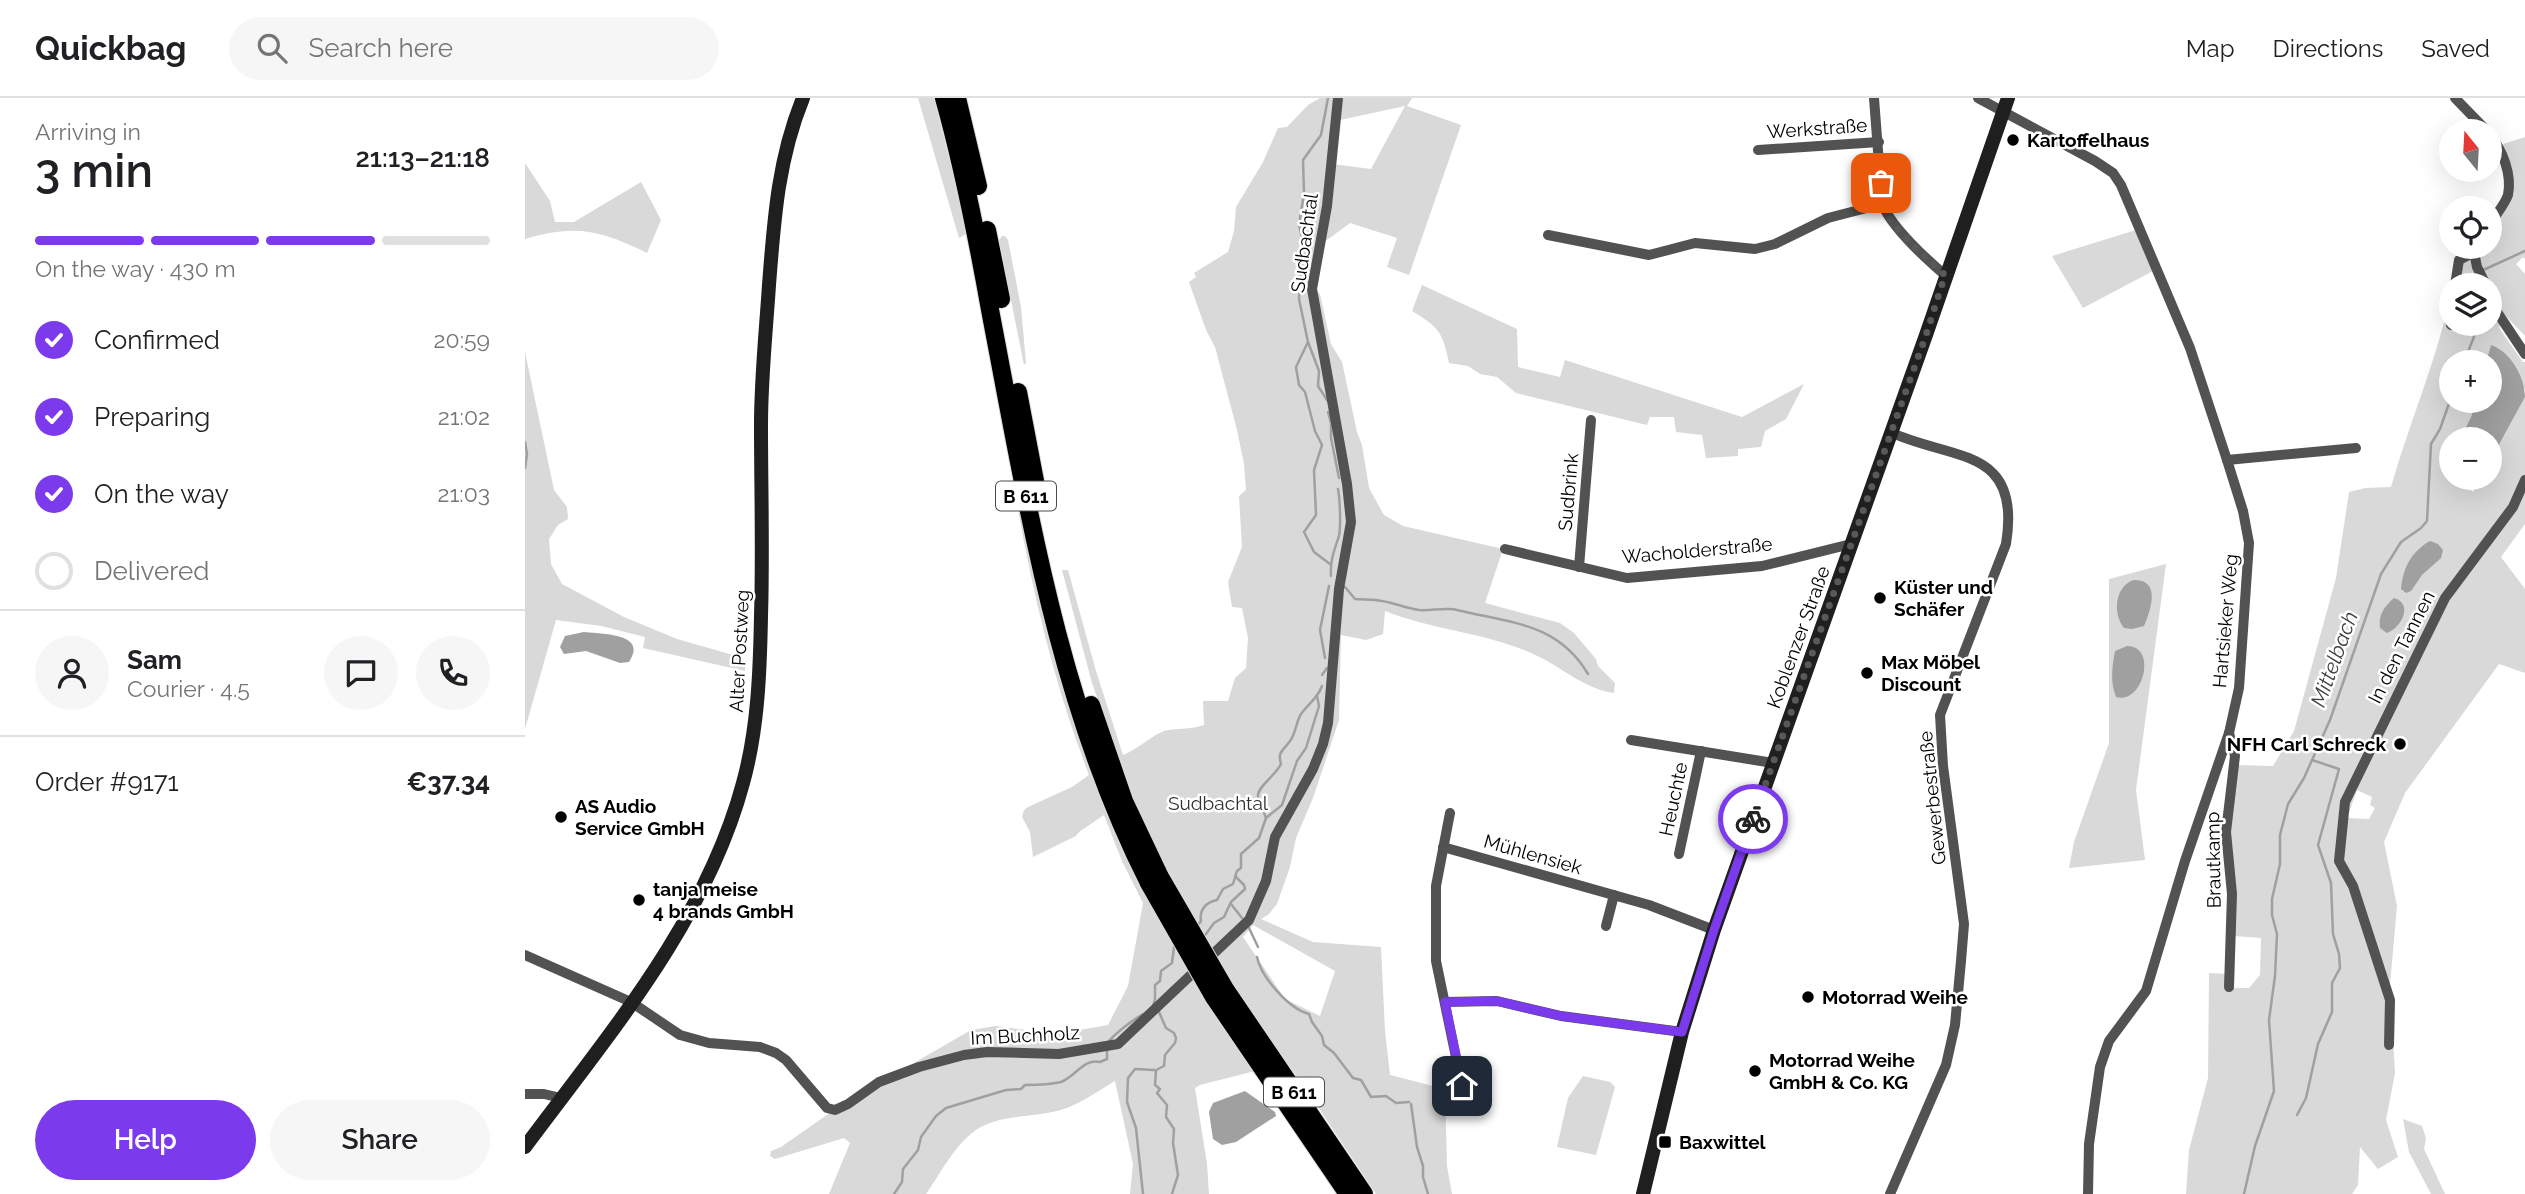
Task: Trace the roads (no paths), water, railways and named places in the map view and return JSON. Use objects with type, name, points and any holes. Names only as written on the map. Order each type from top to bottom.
[{"type":"highway","name":"B 611","points":[[944,98],[965,182],[1053,621],[1096,760],[1119,820],[1219,993],[1348,1194]]},
{"type":"highway","name":"B 611","points":[[957,98],[977,178],[1046,537],[1065,618],[1107,755],[1154,880]]},
{"type":"highway","name":"B 611","points":[[1219,993],[1364,1194]]},
{"type":"main road","name":"Alter Postweg","points":[[525,1147],[631,1002],[679,930],[723,845],[749,759],[760,667],[761,421],[772,251],[779,179],[794,120],[803,98]]},
{"type":"main road","name":"Koblenzer Straße","points":[[1643,1194],[1682,1032],[1714,930],[2005,105]]},
{"type":"street","name":"Sudbachtal","points":[[1222,947],[1249,920],[1266,881],[1275,837],[1313,769],[1328,723],[1339,589],[1351,522],[1347,484],[1313,289],[1328,196],[1338,98]]},
{"type":"street","points":[[1874,98],[1882,204],[1886,214],[1927,260],[1945,275]]},
{"type":"street","name":"Hartsieker Weg","points":[[1978,98],[2005,105],[2113,173],[2121,185],[2190,348],[2243,511],[2249,543],[2239,688],[2229,733],[2185,861],[2146,991],[2109,1041],[2100,1067],[2089,1144],[2088,1194]]},
{"type":"street","points":[[2455,98],[2475,119]]},
{"type":"street","name":"Werkstraße","points":[[1758,150],[1879,142]]},
{"type":"street","points":[[2502,205],[2508,195],[2503,158]]},
{"type":"street","points":[[1548,235],[1649,255],[1695,243],[1755,249],[1775,244],[1828,218],[1882,204]]},
{"type":"street","points":[[2502,320],[2525,355]]},
{"type":"street","name":"Sudbrink","points":[[1579,567],[1591,420]]},
{"type":"street","name":"Gewerbestraße","points":[[1890,432],[1979,460],[1993,471],[2006,494],[2010,518],[2006,544],[1940,715],[1943,766],[1964,923],[1955,1025],[1946,1065],[1890,1194]]},
{"type":"street","points":[[2227,460],[2356,448]]},
{"type":"street","name":"In den Tannen","points":[[2389,1045],[2390,1000],[2353,886],[2339,861],[2345,803],[2445,598],[2513,507],[2525,480]]},
{"type":"street","name":"Wacholderstraße","points":[[1505,549],[1627,578],[1762,566],[1851,544]]},
{"type":"street","name":"Brautkamp","points":[[2229,733],[2235,756],[2226,832],[2232,894],[2229,987]]},
{"type":"street","name":"Heuchte","points":[[1632,740],[1773,763]]},
{"type":"street","name":"Heuchte","points":[[1679,854],[1700,751]]},
{"type":"street","points":[[1450,813],[1436,886],[1436,961],[1462,1086]]},
{"type":"street","name":"Mühlensiek","points":[[1443,847],[1649,905],[1714,930]]},
{"type":"street","points":[[1606,926],[1614,895]]},
{"type":"street","name":"Im Buchholz","points":[[631,1002],[680,1035],[709,1043],[759,1047],[776,1053],[786,1060],[827,1108],[835,1110],[879,1082],[919,1067],[964,1055],[987,1052],[1059,1054],[1118,1044],[1222,947]]},
{"type":"street","points":[[525,955],[631,1002]]},
{"type":"street","points":[[1445,1002],[1497,1001],[1561,1016],[1682,1032]]},
{"type":"street","points":[[525,1094],[561,1098]]},
{"type":"waterway","points":[[1304,245],[1299,225],[1304,193],[1303,160],[1321,135],[1328,98]]},
{"type":"waterway","name":"Mittelbach","points":[[2481,271],[2525,251]]},
{"type":"waterway","points":[[1305,254],[1301,264],[1299,299],[1308,342],[1296,367],[1299,385],[1305,392],[1315,431],[1322,445],[1314,470],[1316,515],[1304,532],[1314,552],[1330,564]]},
{"type":"waterway","name":"Mittelbach","points":[[2469,350],[2474,336]]},
{"type":"waterway","points":[[1308,342],[1319,371],[1318,386],[1327,400]]},
{"type":"waterway","points":[[1328,412],[1339,478]]},
{"type":"waterway","name":"Mittelbach","points":[[2244,1194],[2255,1146],[2274,1091],[2269,1020],[2277,934],[2272,915],[2272,899],[2280,864],[2280,835],[2288,804],[2304,778],[2330,720],[2381,574],[2401,542],[2427,521],[2431,444],[2446,413]]},
{"type":"waterway","points":[[525,442],[525,468]]},
{"type":"waterway","points":[[1331,576],[1332,560],[1340,531],[1338,489]]},
{"type":"waterway","points":[[1325,658],[1320,630],[1329,586]]},
{"type":"waterway","points":[[1345,587],[1355,599],[1379,600],[1419,610],[1453,609],[1530,627],[1562,644],[1588,674]]},
{"type":"waterway","points":[[1322,675],[1327,668]]},
{"type":"waterway","points":[[1266,818],[1258,792],[1279,768],[1281,753],[1292,738],[1299,717],[1322,686]]},
{"type":"waterway","points":[[1196,928],[1201,921],[1204,907],[1217,900],[1223,889],[1233,884],[1237,871],[1241,868],[1241,854],[1259,838],[1266,818],[1282,805],[1297,761],[1306,748],[1319,706],[1317,696]]},
{"type":"waterway","points":[[2297,1115],[2306,1098],[2318,1044],[2332,1012],[2332,983],[2340,968],[2333,934],[2331,883],[2318,845],[2339,769],[2312,760]]},
{"type":"waterway","points":[[1203,938],[1214,923],[1224,917],[1231,902],[1245,889],[1235,876]]},
{"type":"waterway","points":[[1231,904],[1242,918]]},
{"type":"waterway","points":[[1249,928],[1258,947]]},
{"type":"waterway","points":[[1153,1006],[1155,985],[1160,981],[1161,971],[1172,963],[1174,947],[1177,944]]},
{"type":"waterway","points":[[1257,957],[1270,983],[1293,1006],[1309,1014],[1322,1036],[1324,1045],[1334,1053],[1353,1078],[1361,1080],[1371,1097],[1386,1096],[1396,1103],[1409,1102]]},
{"type":"waterway","points":[[1159,1012],[1166,1028],[1174,1033],[1176,1038],[1165,1055],[1164,1066],[1156,1070],[1155,1085],[1160,1089],[1157,1093],[1167,1105],[1166,1117],[1174,1129],[1173,1143],[1178,1175],[1172,1194]]},
{"type":"waterway","points":[[1108,1042],[1143,1014]]},
{"type":"waterway","points":[[894,1194],[902,1182],[903,1169],[918,1150],[921,1137],[936,1116],[946,1108],[1006,1090],[1021,1089],[1025,1085],[1061,1082],[1085,1065],[1107,1059],[1107,1050]]},
{"type":"waterway","points":[[1143,1194],[1136,1128],[1127,1102],[1128,1078],[1135,1069],[1154,1070]]},
{"type":"waterway","points":[[1411,1104],[1428,1194]]},
{"type":"place","name":"Kartoffelhaus","points":[[2013,140]]},
{"type":"place","name":"Küster und Schäfer","points":[[1880,598]]},
{"type":"place","name":"Max Möbel Discount","points":[[1867,673]]},
{"type":"place","name":"NFH Carl Schreck","points":[[2400,744]]},
{"type":"place","name":"AS Audio Service GmbH","points":[[561,817]]},
{"type":"place","name":"tanja meise 4 brands GmbH","points":[[639,900]]},
{"type":"place","name":"Motorrad Weihe","points":[[1808,997]]},
{"type":"place","name":"Motorrad Weihe GmbH & Co. KG","points":[[1755,1071]]},
{"type":"place","name":"Baxwittel","points":[[1665,1142]]}]
